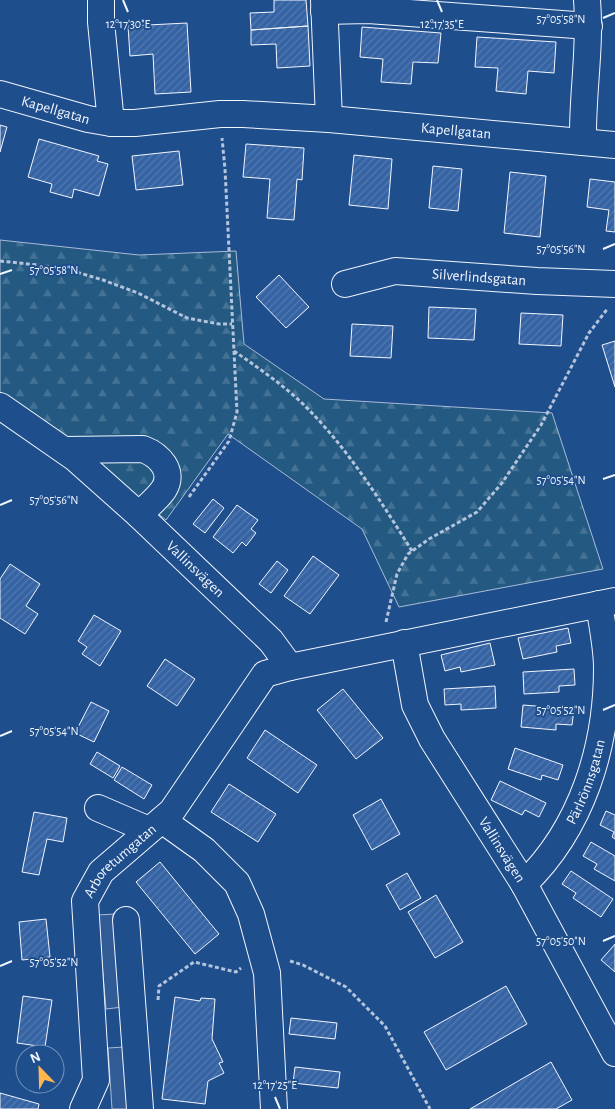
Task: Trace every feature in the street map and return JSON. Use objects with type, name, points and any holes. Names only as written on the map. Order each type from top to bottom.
[{"type":"street","name":"Kapellgatan","points":[[101,0],[101,22],[111,123]]},
{"type":"street","points":[[583,142],[582,114],[589,26],[586,0]]},
{"type":"street","points":[[329,119],[324,6],[589,26]]},
{"type":"street","name":"Kapellgatan","points":[[0,94],[88,119],[111,123],[135,123],[220,114],[329,119],[615,145]]},
{"type":"street","name":"Silverlindsgatan","points":[[345,284],[395,271],[538,281],[612,295]]},
{"type":"street","name":"Vallinsvägen","points":[[0,406],[65,450],[139,515],[271,641],[290,668]]},
{"type":"street","points":[[65,450],[143,449],[153,453],[163,462],[168,480],[164,490],[139,515]]},
{"type":"street","points":[[290,668],[607,602]]},
{"type":"street","name":"Pärlrönnsgatan","points":[[524,884],[562,838],[575,814],[596,761],[605,715],[607,602]]},
{"type":"street","name":"Vallinsvägen","points":[[404,643],[415,705],[432,738],[524,884],[615,1053]]},
{"type":"street","name":"Arboretumgatan","points":[[83,1109],[96,1080],[85,901],[101,872],[172,811],[265,674],[290,668]]},
{"type":"street","points":[[98,808],[156,825],[204,850],[237,882],[251,914],[267,973],[274,1109]]},
{"type":"street","points":[[126,920],[140,1109]]},
{"type":"path","points":[[185,502],[229,441],[237,412],[225,169],[220,114]]},
{"type":"path","points":[[0,261],[74,271],[138,293],[187,318],[219,324],[232,324]]},
{"type":"path","points":[[385,625],[397,574],[408,554],[429,539],[477,512],[502,483],[541,425],[589,333],[612,295]]},
{"type":"path","points":[[234,351],[267,374],[303,404],[346,453],[412,551]]},
{"type":"green space","points":[[0,240],[139,255],[236,251],[244,344],[324,399],[552,413],[603,569],[399,607],[362,529],[228,434],[166,520],[80,450],[0,396]]},
{"type":"shaded area","points":[[115,914],[123,1007],[106,1009],[98,915]]},
{"type":"shaded area","points":[[124,1047],[128,1109],[112,1109],[108,1048]]},
{"type":"building","points":[[274,0],[306,0],[308,26],[251,30],[250,13],[274,12]]},
{"type":"building","points":[[187,23],[191,92],[155,94],[153,54],[130,56],[128,26]]},
{"type":"building","points":[[308,26],[310,66],[277,68],[276,44],[251,45],[251,30]]},
{"type":"building","points":[[362,27],[441,33],[438,63],[413,62],[411,84],[381,82],[383,59],[360,57]]},
{"type":"building","points":[[477,37],[556,42],[554,73],[528,71],[526,94],[496,91],[498,68],[475,67]]},
{"type":"building","points":[[0,125],[7,127],[0,152]]},
{"type":"building","points":[[39,139],[99,156],[97,161],[108,164],[99,196],[74,189],[72,198],[50,192],[52,184],[28,177]]},
{"type":"building","points":[[246,144],[304,148],[302,180],[297,179],[294,220],[267,218],[270,179],[243,177]]},
{"type":"building","points":[[179,151],[183,185],[136,190],[132,156]]},
{"type":"building","points":[[354,155],[392,159],[388,209],[349,205]]},
{"type":"building","points":[[433,166],[462,169],[458,211],[429,208]]},
{"type":"building","points":[[510,172],[546,176],[540,237],[504,233]]},
{"type":"building","points":[[590,179],[615,182],[615,232],[606,231],[609,210],[587,207]]},
{"type":"building","points":[[279,275],[309,307],[286,328],[256,297]]},
{"type":"building","points":[[429,307],[476,309],[474,340],[428,338]]},
{"type":"building","points":[[521,313],[563,315],[561,346],[519,344]]},
{"type":"building","points":[[352,324],[393,326],[391,358],[350,356]]},
{"type":"building","points":[[615,341],[615,387],[602,345]]},
{"type":"building","points":[[213,499],[224,508],[205,533],[193,524]]},
{"type":"building","points":[[237,505],[258,520],[251,529],[256,533],[246,546],[242,542],[233,553],[213,537]]},
{"type":"building","points":[[313,556],[339,575],[310,614],[284,596]]},
{"type":"building","points":[[277,561],[288,570],[271,593],[259,584]]},
{"type":"building","points":[[10,564],[40,584],[26,606],[38,614],[25,634],[0,618],[0,579]]},
{"type":"building","points":[[94,615],[121,631],[100,666],[82,654],[87,647],[78,641]]},
{"type":"building","points":[[568,628],[571,643],[556,646],[557,652],[523,659],[518,638]]},
{"type":"building","points":[[490,643],[495,665],[461,672],[460,667],[445,671],[441,655]]},
{"type":"building","points":[[165,659],[195,679],[177,706],[147,686]]},
{"type":"building","points":[[574,669],[575,685],[559,686],[559,692],[524,694],[523,672]]},
{"type":"building","points":[[495,686],[496,708],[461,710],[461,704],[445,705],[444,689]]},
{"type":"building","points":[[343,689],[383,738],[356,759],[317,710]]},
{"type":"building","points":[[91,702],[109,711],[94,742],[75,733]]},
{"type":"building","points":[[523,705],[574,709],[572,725],[556,724],[556,730],[521,727]]},
{"type":"building","points":[[265,730],[317,765],[298,793],[247,758]]},
{"type":"building","points":[[515,748],[563,765],[558,780],[542,775],[541,780],[508,769]]},
{"type":"building","points":[[97,752],[120,766],[113,778],[90,764]]},
{"type":"building","points":[[122,767],[152,785],[144,799],[114,780]]},
{"type":"building","points":[[500,781],[546,803],[539,817],[525,810],[522,815],[491,800]]},
{"type":"building","points":[[229,784],[276,814],[258,842],[211,812]]},
{"type":"building","points":[[381,799],[400,834],[372,850],[353,815]]},
{"type":"building","points":[[606,811],[615,815],[615,839],[612,837],[614,832],[600,825]]},
{"type":"building","points":[[34,812],[67,818],[63,842],[47,839],[39,875],[22,872]]},
{"type":"building","points":[[591,842],[615,856],[615,881],[594,869],[597,864],[583,856]]},
{"type":"building","points":[[160,862],[219,934],[195,954],[136,882]]},
{"type":"building","points":[[571,871],[613,899],[601,917],[573,898],[576,893],[562,884]]},
{"type":"building","points":[[407,873],[421,898],[400,910],[386,885]]},
{"type":"building","points":[[436,895],[463,942],[435,958],[408,912]]},
{"type":"building","points":[[46,919],[50,957],[22,960],[19,922]]},
{"type":"building","points":[[615,944],[615,972],[601,960]]},
{"type":"building","points":[[506,986],[527,1024],[446,1070],[424,1032]]},
{"type":"building","points":[[23,996],[52,1000],[45,1044],[17,1043]]},
{"type":"building","points":[[175,997],[200,1001],[201,998],[215,999],[212,1039],[223,1062],[219,1063],[224,1073],[208,1081],[205,1104],[162,1099]]},
{"type":"building","points":[[291,1018],[337,1023],[335,1039],[289,1034]]},
{"type":"building","points":[[551,1062],[572,1100],[556,1109],[470,1109]]},
{"type":"building","points":[[295,1067],[340,1072],[338,1088],[293,1083]]},
{"type":"building","points":[[0,1093],[39,1104],[38,1109],[0,1109]]}]
